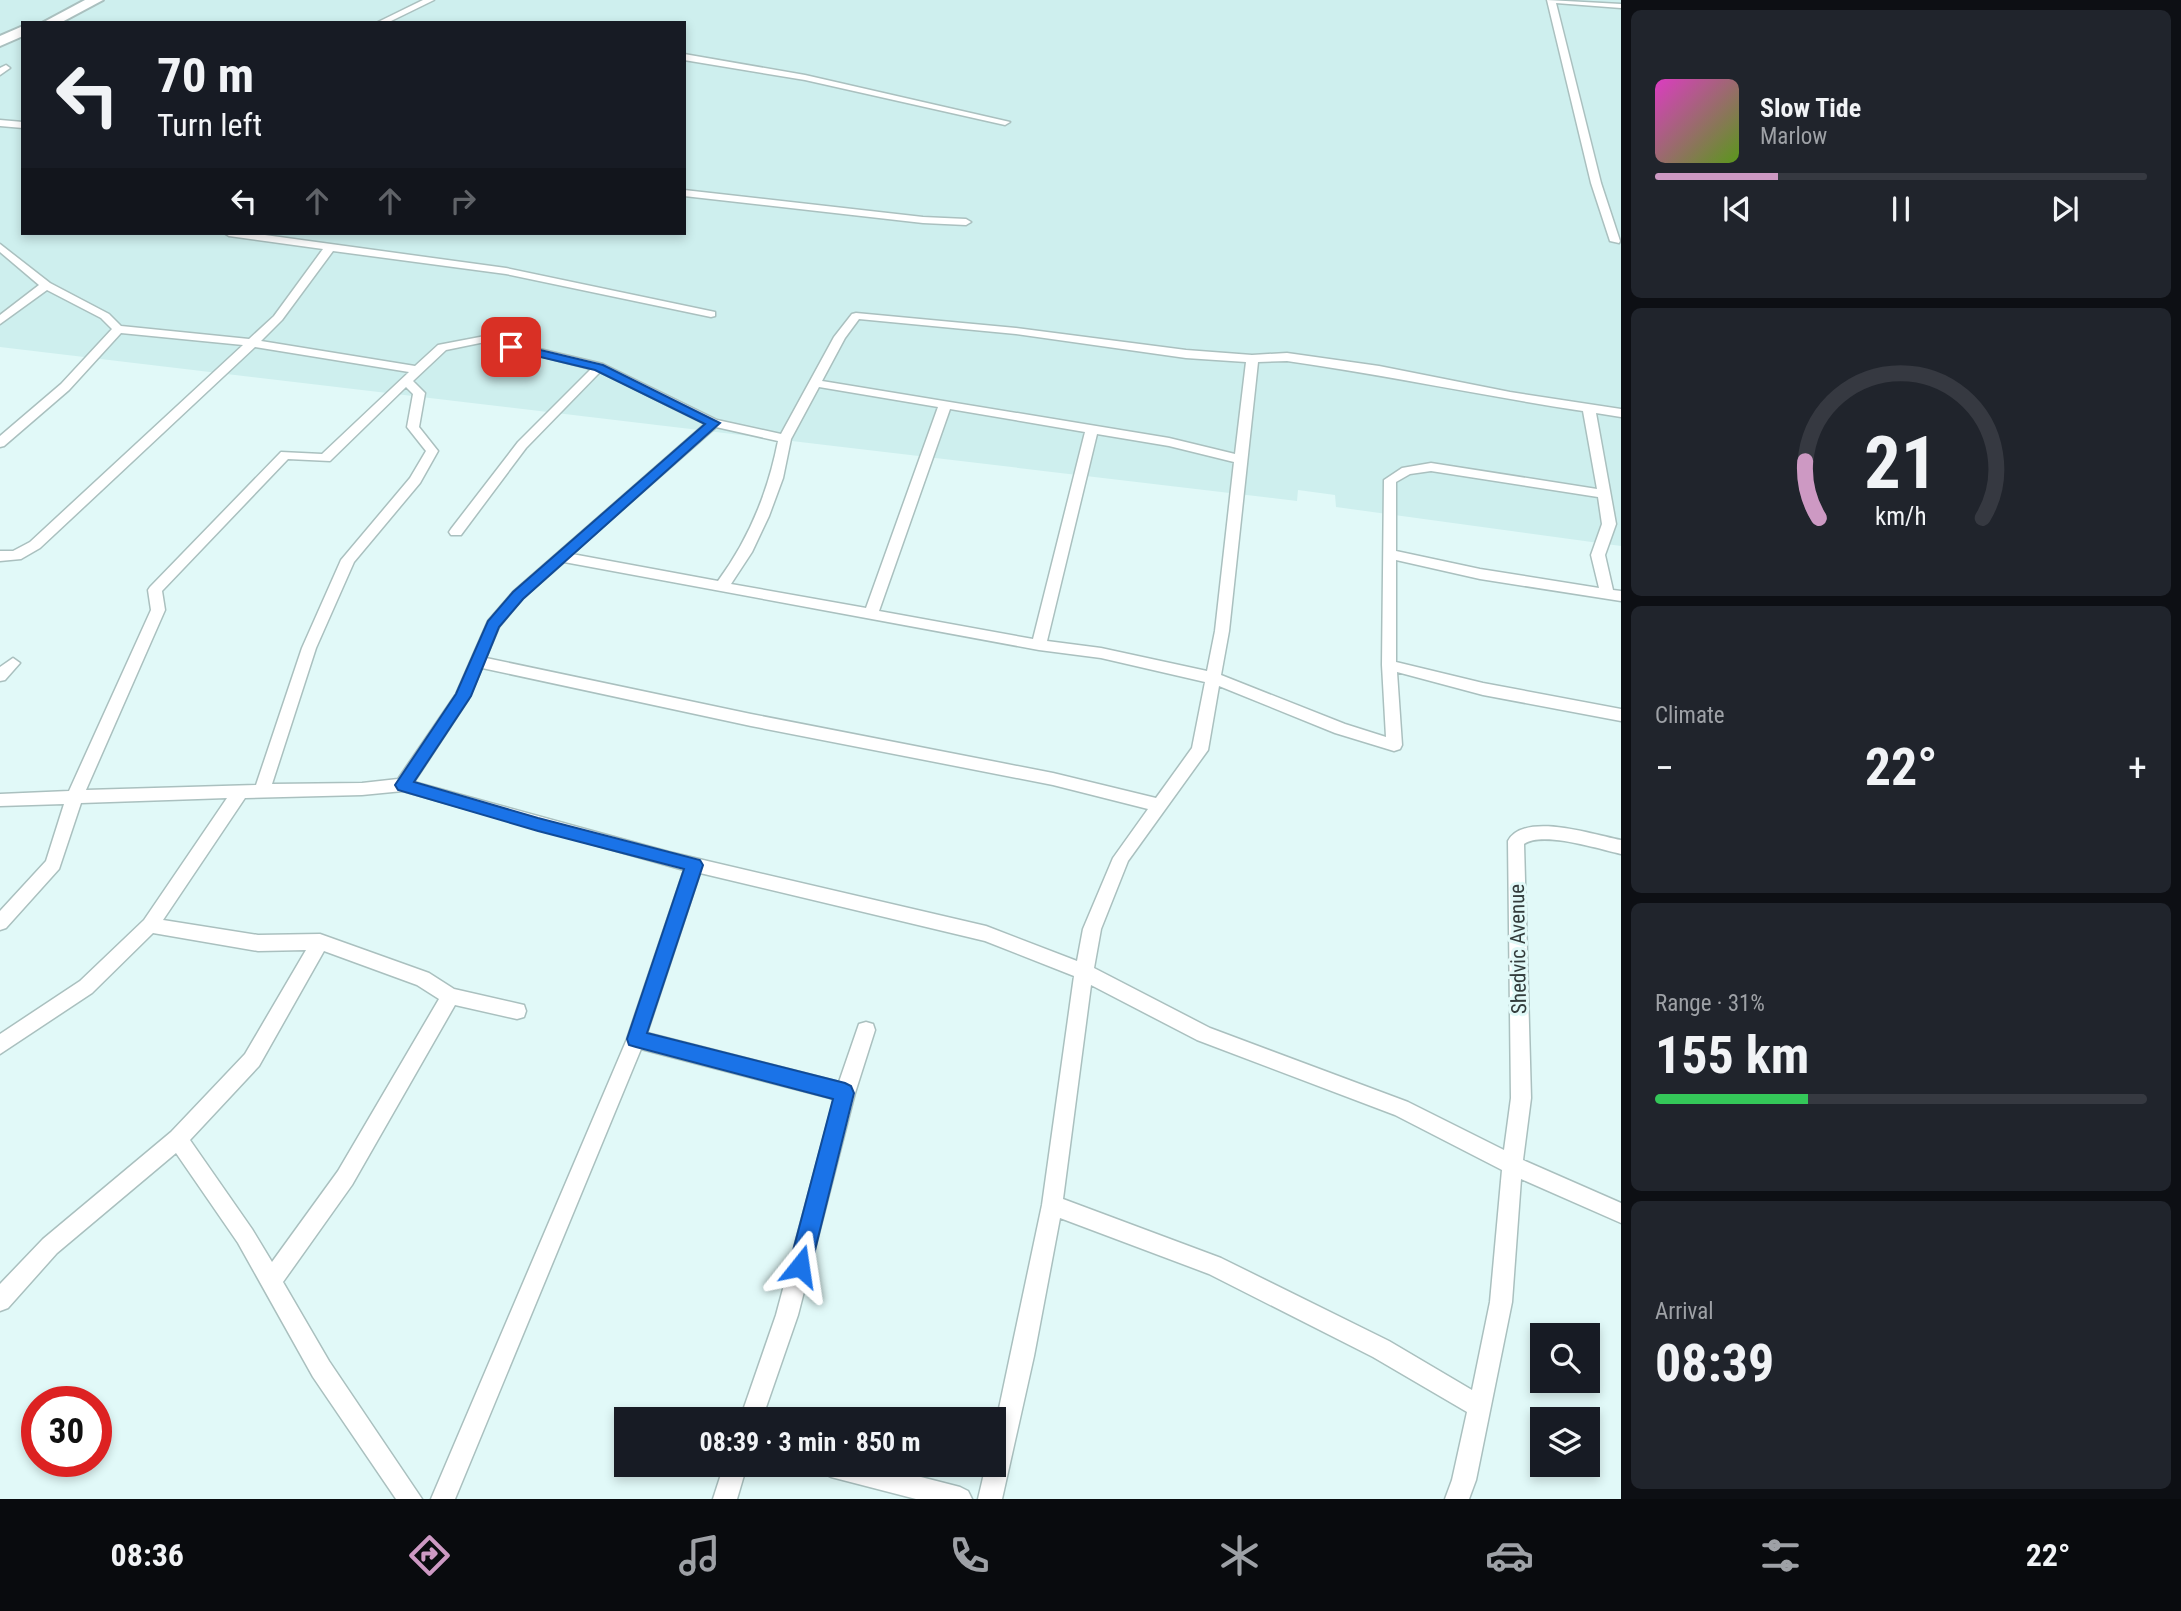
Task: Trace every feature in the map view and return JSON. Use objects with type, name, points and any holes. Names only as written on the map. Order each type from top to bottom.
[{"type":"highway","points":[[40,21],[82,0]]},
{"type":"highway","points":[[53,21],[96,0]]},
{"type":"highway","points":[[0,42],[21,31]]},
{"type":"highway","points":[[0,48],[21,38]]},
{"type":"street","points":[[384,21],[430,0]]},
{"type":"street","points":[[1615,241],[1596,183],[1553,0],[1621,6]]},
{"type":"street","points":[[686,57],[785,72],[919,106],[1005,122]]},
{"type":"street","points":[[0,123],[21,125]]},
{"type":"street","points":[[686,193],[966,222]]},
{"type":"street","points":[[243,235],[506,271],[711,314]]},
{"type":"street","points":[[0,556],[16,556],[35,545],[252,344],[278,318],[330,247]]},
{"type":"street","points":[[2,250],[47,285],[105,316],[118,329],[252,344],[413,376]]},
{"type":"street","points":[[0,321],[47,285]]},
{"type":"street","points":[[723,585],[744,557],[780,466],[785,439],[840,337],[856,316],[947,322],[1186,354],[1252,359],[1287,358],[1379,370],[1510,396],[1621,413]]},
{"type":"street","points":[[0,443],[65,387],[118,329]]},
{"type":"street","points":[[0,923],[53,864],[75,796],[158,610],[155,590],[285,455],[325,458],[442,347],[485,339],[599,367],[713,423],[785,439]]},
{"type":"street","points":[[990,1499],[1023,1356],[1052,1205],[1092,929],[1121,858],[1200,750],[1214,678],[1252,359]]},
{"type":"street","points":[[456,532],[522,445],[599,367]]},
{"type":"street","points":[[262,791],[309,648],[348,560],[415,480],[432,451],[413,427],[419,393],[413,376]]},
{"type":"street","points":[[815,383],[1169,442],[1242,460]]},
{"type":"street","points":[[871,613],[945,405]]},
{"type":"street","points":[[1589,408],[1609,524],[1598,555],[1614,594]]},
{"type":"street","points":[[403,785],[463,696],[493,625],[518,596],[713,423]]},
{"type":"street","points":[[1040,645],[1092,429]]},
{"type":"street","points":[[561,557],[1040,645],[1101,653],[1214,678],[1340,729],[1394,745],[1389,665],[1390,481],[1407,471],[1431,467],[1604,494]]},
{"type":"street","points":[[1391,554],[1480,574],[1614,594]]},
{"type":"street","points":[[479,662],[751,720],[1053,779],[1159,805]]},
{"type":"street","points":[[0,676],[13,663]]},
{"type":"street","points":[[1389,665],[1483,689],[1621,715]]},
{"type":"street","points":[[0,800],[362,789],[403,785],[538,825],[694,865],[986,934],[1084,972],[1204,1034],[1401,1108],[1512,1165],[1621,1213]]},
{"type":"street","points":[[0,1045],[86,988],[150,925],[240,792]]},
{"type":"street","name":"Shedvic Avenue","points":[[1512,1165],[1521,1098],[1516,841],[1530,832],[1559,834],[1621,846]]},
{"type":"street","points":[[443,1499],[636,1039],[694,865]]},
{"type":"street","points":[[150,925],[258,943],[320,942],[422,979],[450,996],[517,1011]]},
{"type":"street","points":[[0,1300],[50,1246],[178,1139],[253,1059],[320,942]]},
{"type":"street","points":[[271,1280],[307,1237],[345,1180],[393,1102],[450,996]]},
{"type":"street","points":[[755,1407],[787,1315],[845,1093],[866,1030]]},
{"type":"street","points":[[636,1039],[845,1093]]},
{"type":"street","points":[[178,1139],[245,1236],[321,1369],[410,1499]]},
{"type":"street","points":[[1457,1499],[1464,1480],[1501,1302],[1512,1165]]},
{"type":"street","points":[[1052,1205],[1123,1229],[1214,1265],[1381,1349],[1478,1406]]},
{"type":"street","points":[[725,1499],[731,1477]]},
{"type":"street","points":[[877,1477],[960,1499]]},
{"type":"shaded area","points":[[0,0],[1621,0],[1621,546],[1336,507],[1335,495],[1298,490],[1297,501],[0,347]]},
{"type":"route","points":[[511,347],[599,367],[713,423],[518,596],[493,625],[463,696],[438,737],[403,785],[538,825],[694,865],[636,1039],[845,1093],[800,1266]]}]
